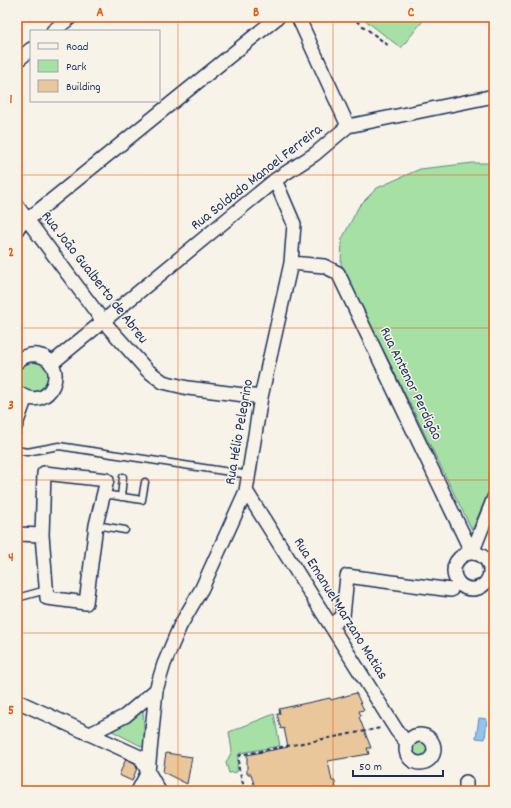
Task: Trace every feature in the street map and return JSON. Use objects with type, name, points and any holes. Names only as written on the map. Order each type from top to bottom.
[{"type":"street","points":[[55,30],[71,17]]},
{"type":"street","points":[[27,220],[278,17]]},
{"type":"street","points":[[298,17],[348,126]]},
{"type":"street","points":[[17,61],[30,50]]},
{"type":"street","name":"Rua Soldado Manoel Ferreira","points":[[51,364],[275,180],[315,154],[348,126],[494,96]]},
{"type":"street","name":"Rua Hélio Pelegrino","points":[[148,772],[156,690],[164,664],[180,626],[202,588],[246,491],[250,475],[261,397],[291,263],[294,224],[275,180]]},
{"type":"street","name":"Rua João Gualberto de Abreu","points":[[17,206],[103,321],[147,370],[163,382],[188,388],[261,397]]},
{"type":"street","name":"Rua Antenor Perdigão","points":[[291,263],[324,266],[338,273],[472,553],[494,498]]},
{"type":"street","points":[[17,362],[26,356],[40,356],[51,364],[56,379],[50,392],[44,397],[30,399],[17,392]]},
{"type":"street","points":[[44,473],[107,480],[96,525],[86,603],[48,598],[46,590],[42,535],[44,473]]},
{"type":"street","name":"Rua Emanuel Marzano Matias","points":[[246,491],[393,723],[407,742]]},
{"type":"street","points":[[17,534],[42,535]]},
{"type":"street","points":[[332,625],[343,616],[347,576],[451,590]]},
{"type":"street","points":[[90,734],[125,716],[156,690]]},
{"type":"street","points":[[17,701],[140,757],[159,791]]},
{"type":"street","points":[[138,791],[148,772]]},
{"type":"lane","points":[[17,236],[27,220]]},
{"type":"lane","points":[[17,432],[30,399]]},
{"type":"lane","points":[[17,450],[26,452],[59,446],[250,475]]},
{"type":"lane","points":[[121,497],[123,477]]},
{"type":"lane","points":[[104,494],[142,500],[145,482]]},
{"type":"lane","points":[[96,525],[125,530]]},
{"type":"lane","points":[[17,598],[46,590]]},
{"type":"path","points":[[351,17],[389,46]]},
{"type":"path","points":[[245,791],[238,765],[240,755],[364,730],[374,730],[393,723]]},
{"type":"green space","points":[[361,17],[426,17],[401,48]]},
{"type":"green space","points":[[473,163],[494,163],[494,479],[472,530],[341,264],[342,239],[359,206],[377,188],[420,169]]},
{"type":"green space","points":[[27,360],[39,360],[48,368],[49,384],[36,395],[20,387],[18,381],[17,370]]},
{"type":"green space","points":[[143,711],[145,748],[112,731]]},
{"type":"green space","points":[[274,714],[280,746],[240,753],[238,755],[237,772],[229,773],[226,763],[232,751],[229,732]]},
{"type":"green space","points":[[420,739],[428,742],[431,750],[428,758],[420,761],[412,758],[409,750],[412,742]]},
{"type":"water","points":[[479,718],[487,719],[485,739],[476,738]]},
{"type":"building","points":[[356,693],[364,710],[359,711],[361,716],[359,717],[371,748],[367,748],[369,754],[328,761],[332,781],[335,781],[336,791],[256,791],[251,774],[247,774],[247,755],[288,747],[284,728],[281,729],[277,714],[280,714],[279,709],[330,698],[331,700]]},
{"type":"building","points":[[166,753],[192,757],[187,784],[163,772]]},
{"type":"building","points":[[126,759],[134,763],[137,768],[132,781],[119,775]]}]
